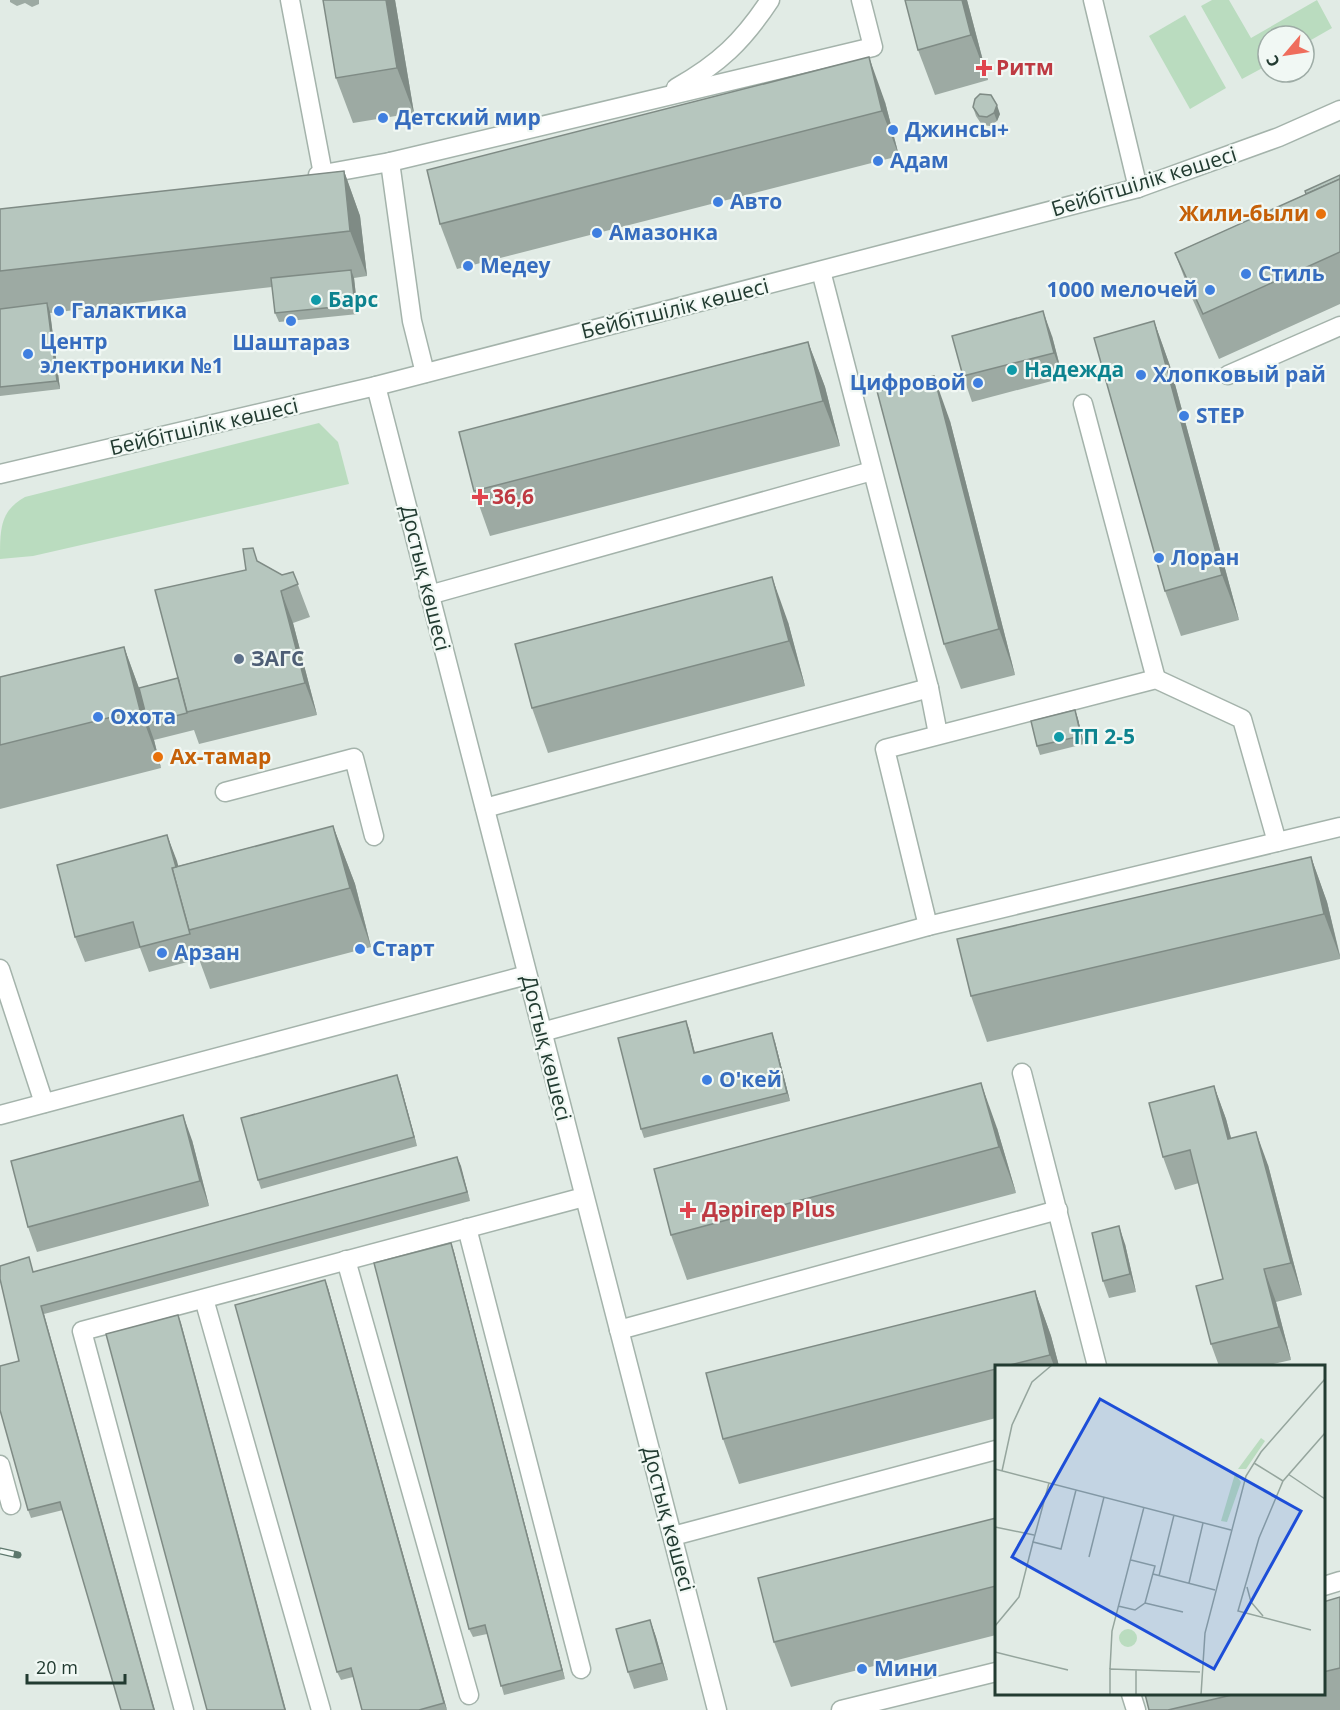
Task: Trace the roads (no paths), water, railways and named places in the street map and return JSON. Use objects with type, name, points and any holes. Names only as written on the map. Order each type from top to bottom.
[{"type":"street","points":[[290,0],[323,174]]},
{"type":"street","points":[[653,100],[695,77],[722,58],[752,27],[770,0]]},
{"type":"street","points":[[300,177],[390,162],[873,47],[861,0]]},
{"type":"street","points":[[1093,0],[1138,188]]},
{"type":"street","name":"Бейбітшілік көшесі","points":[[0,474],[376,386],[1138,188],[1279,138],[1340,110]]},
{"type":"street","points":[[390,162],[412,321],[425,373]]},
{"type":"street","points":[[821,271],[929,688],[938,734]]},
{"type":"street","points":[[1228,375],[1340,326]]},
{"type":"street","name":"Достық көшесі","points":[[376,386],[717,1710]]},
{"type":"street","points":[[1083,404],[1156,679]]},
{"type":"street","points":[[429,595],[872,471]]},
{"type":"street","points":[[928,926],[885,749],[1156,679],[1242,719],[1277,842]]},
{"type":"street","points":[[485,808],[929,688]]},
{"type":"street","points":[[225,792],[354,758],[374,836]]},
{"type":"street","points":[[542,1032],[928,926],[1340,827]]},
{"type":"street","points":[[0,969],[44,1103]]},
{"type":"street","points":[[0,1115],[527,975]]},
{"type":"street","points":[[1022,1073],[1097,1365]]},
{"type":"street","points":[[184,1710],[82,1331],[584,1197]]},
{"type":"street","points":[[619,1330],[1058,1210]]},
{"type":"street","points":[[467,1228],[582,1669]]},
{"type":"street","points":[[346,1260],[469,1695]]},
{"type":"street","points":[[204,1299],[321,1710]]},
{"type":"street","points":[[674,1536],[995,1450]]},
{"type":"street","points":[[0,1465],[11,1505]]},
{"type":"street","points":[[1325,1585],[1340,1581]]},
{"type":"street","points":[[841,1710],[995,1672]]},
{"type":"street","points":[[1131,1695],[1136,1710]]},
{"type":"railway","points":[[0,1551],[18,1555]]},
{"type":"place","name":"Ритм","points":[[984,68]]},
{"type":"place","name":"Детский мир","points":[[383,118]]},
{"type":"place","name":"Джинсы+","points":[[893,130]]},
{"type":"place","name":"Адам","points":[[878,161]]},
{"type":"place","name":"Авто","points":[[718,202]]},
{"type":"place","name":"Жили-были","points":[[1321,214]]},
{"type":"place","name":"Амазонка","points":[[597,233]]},
{"type":"place","name":"Медеу","points":[[468,266]]},
{"type":"place","name":"Стиль","points":[[1246,274]]},
{"type":"place","name":"1000 мелочей","points":[[1210,290]]},
{"type":"place","name":"Барс","points":[[316,300]]},
{"type":"place","name":"Галактика","points":[[59,311]]},
{"type":"place","name":"Шаштараз","points":[[291,321]]},
{"type":"place","name":"Центр электроники №1","points":[[28,354]]},
{"type":"place","name":"Надежда","points":[[1012,370]]},
{"type":"place","name":"Хлопковый рай","points":[[1141,375]]},
{"type":"place","name":"Цифровой","points":[[978,383]]},
{"type":"place","name":"STEP","points":[[1184,416]]},
{"type":"place","name":"36,6","points":[[480,497]]},
{"type":"place","name":"Лоран","points":[[1159,558]]},
{"type":"place","name":"ЗАГС","points":[[239,659]]},
{"type":"place","name":"Охота","points":[[98,717]]},
{"type":"place","name":"ТП 2-5","points":[[1059,737]]},
{"type":"place","name":"Ах-тамар","points":[[158,757]]},
{"type":"place","name":"Старт","points":[[360,949]]},
{"type":"place","name":"Арзан","points":[[162,953]]},
{"type":"place","name":"О'кей","points":[[707,1080]]},
{"type":"place","name":"Дәрігер Plus","points":[[688,1210]]},
{"type":"place","name":"Мини","points":[[862,1669]]}]
